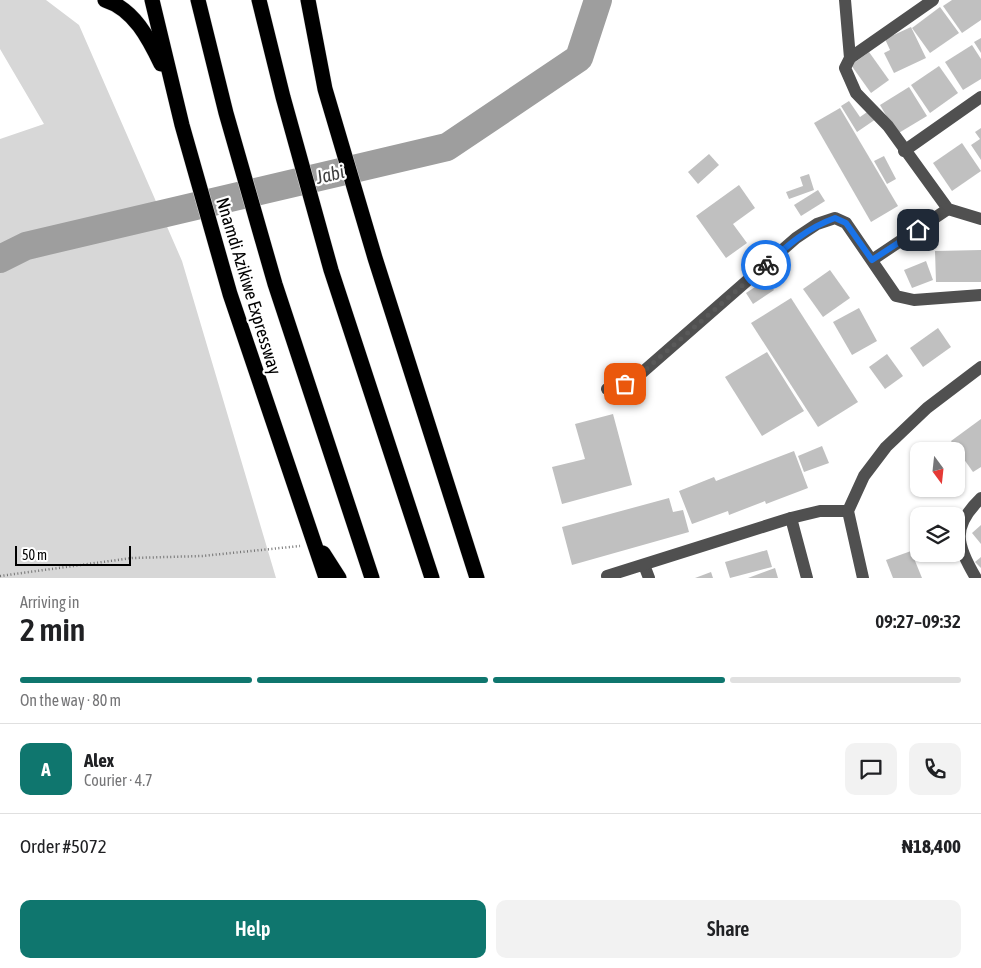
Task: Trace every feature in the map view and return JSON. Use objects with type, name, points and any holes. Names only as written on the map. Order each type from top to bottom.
[{"type":"highway","points":[[105,0],[114,3],[144,31],[173,87]]},
{"type":"highway","name":"Nnamdi Azikiwe Expressway","points":[[152,0],[182,125],[230,294],[326,578]]},
{"type":"highway","name":"Nnamdi Azikiwe Expressway","points":[[198,0],[226,113],[275,284],[372,578]]},
{"type":"highway","points":[[259,0],[283,97],[331,270],[432,578]]},
{"type":"highway","points":[[308,0],[325,89],[375,258],[477,578]]},
{"type":"highway","points":[[311,538],[339,578]]},
{"type":"street","points":[[845,0],[850,58]]},
{"type":"street","points":[[933,0],[850,58],[845,68],[856,93],[888,126],[904,151],[948,209],[981,218]]},
{"type":"street","points":[[904,151],[981,97]]},
{"type":"street","points":[[872,260],[948,209]]},
{"type":"street","points":[[608,389],[625,384],[637,377],[796,238],[817,224],[835,218],[846,223],[896,296],[914,300],[981,296]]},
{"type":"street","points":[[863,578],[848,511],[864,476],[886,447],[927,408],[981,367]]},
{"type":"street","points":[[976,578],[965,558],[959,533],[965,513],[981,498]]},
{"type":"street","points":[[607,576],[792,518],[820,512],[848,511]]},
{"type":"street","points":[[792,518],[807,578]]},
{"type":"street","points":[[644,565],[649,578]]},
{"type":"path","points":[[0,576],[132,558],[202,556],[311,538]]},
{"type":"shaded area","points":[[0,0],[46,0],[79,25],[182,261],[276,578],[0,578],[0,139],[44,124],[0,49]]},
{"type":"building","points":[[952,0],[981,0],[981,20],[962,33],[943,6]]},
{"type":"building","points":[[940,7],[959,33],[930,53],[912,28]]},
{"type":"building","points":[[911,27],[926,58],[894,73],[884,53],[890,50],[885,39]]},
{"type":"building","points":[[981,38],[981,53],[974,42]]},
{"type":"building","points":[[972,45],[981,59],[981,79],[963,90],[945,62]]},
{"type":"building","points":[[869,52],[889,80],[871,93],[851,65]]},
{"type":"building","points":[[939,66],[958,93],[930,113],[911,85]]},
{"type":"building","points":[[909,87],[927,116],[897,134],[880,105]]},
{"type":"building","points":[[849,101],[860,117],[870,110],[876,119],[857,132],[841,106]]},
{"type":"building","points":[[840,108],[898,206],[871,222],[814,123]]},
{"type":"building","points":[[981,128],[981,160],[971,145],[980,139],[975,132]]},
{"type":"building","points":[[962,143],[981,171],[952,191],[933,163]]},
{"type":"building","points":[[709,154],[719,165],[698,184],[688,172]]},
{"type":"building","points":[[884,156],[896,179],[887,184],[874,161]]},
{"type":"building","points":[[809,174],[814,190],[789,199],[786,192],[803,186],[800,177]]},
{"type":"building","points":[[739,185],[755,208],[733,224],[747,243],[726,258],[696,216]]},
{"type":"building","points":[[818,190],[825,201],[801,216],[794,205]]},
{"type":"building","points":[[981,250],[981,282],[936,282],[935,251]]},
{"type":"building","points":[[926,261],[933,280],[912,288],[904,270]]},
{"type":"building","points":[[830,270],[850,298],[823,317],[803,289]]},
{"type":"building","points":[[767,279],[774,290],[753,304],[746,293]]},
{"type":"building","points":[[791,298],[858,402],[818,427],[751,323]]},
{"type":"building","points":[[859,308],[877,341],[852,355],[833,322]]},
{"type":"building","points":[[938,328],[951,347],[923,367],[910,348]]},
{"type":"building","points":[[767,352],[804,411],[762,436],[725,377]]},
{"type":"building","points":[[887,354],[903,376],[885,389],[869,367]]},
{"type":"building","points":[[613,414],[632,485],[562,504],[552,467],[585,459],[575,424]]},
{"type":"building","points":[[981,419],[981,467],[973,472],[965,461],[965,442],[951,441]]},
{"type":"building","points":[[822,446],[829,463],[804,472],[798,456]]},
{"type":"building","points":[[794,451],[808,488],[766,504],[765,501],[729,515],[728,511],[692,524],[679,491],[714,477],[716,481]]},
{"type":"building","points":[[669,498],[673,512],[683,510],[689,532],[572,565],[562,527]]},
{"type":"building","points":[[981,525],[981,544],[972,533]]},
{"type":"building","points":[[767,550],[772,567],[730,578],[725,562]]},
{"type":"building","points":[[910,551],[910,562],[915,562],[922,578],[893,578],[886,560]]},
{"type":"building","points":[[981,557],[981,568],[975,562]]},
{"type":"building","points":[[775,568],[778,578],[748,578]]},
{"type":"building","points":[[711,572],[713,578],[695,578]]},
{"type":"waterway","name":"Jabi","points":[[0,259],[26,246],[447,147],[579,58],[598,0]]},
{"type":"way so far","points":[[625,384],[637,377],[766,265]]},
{"type":"route","points":[[766,265],[796,238],[817,224],[835,218],[846,223],[872,260],[918,230]]}]
